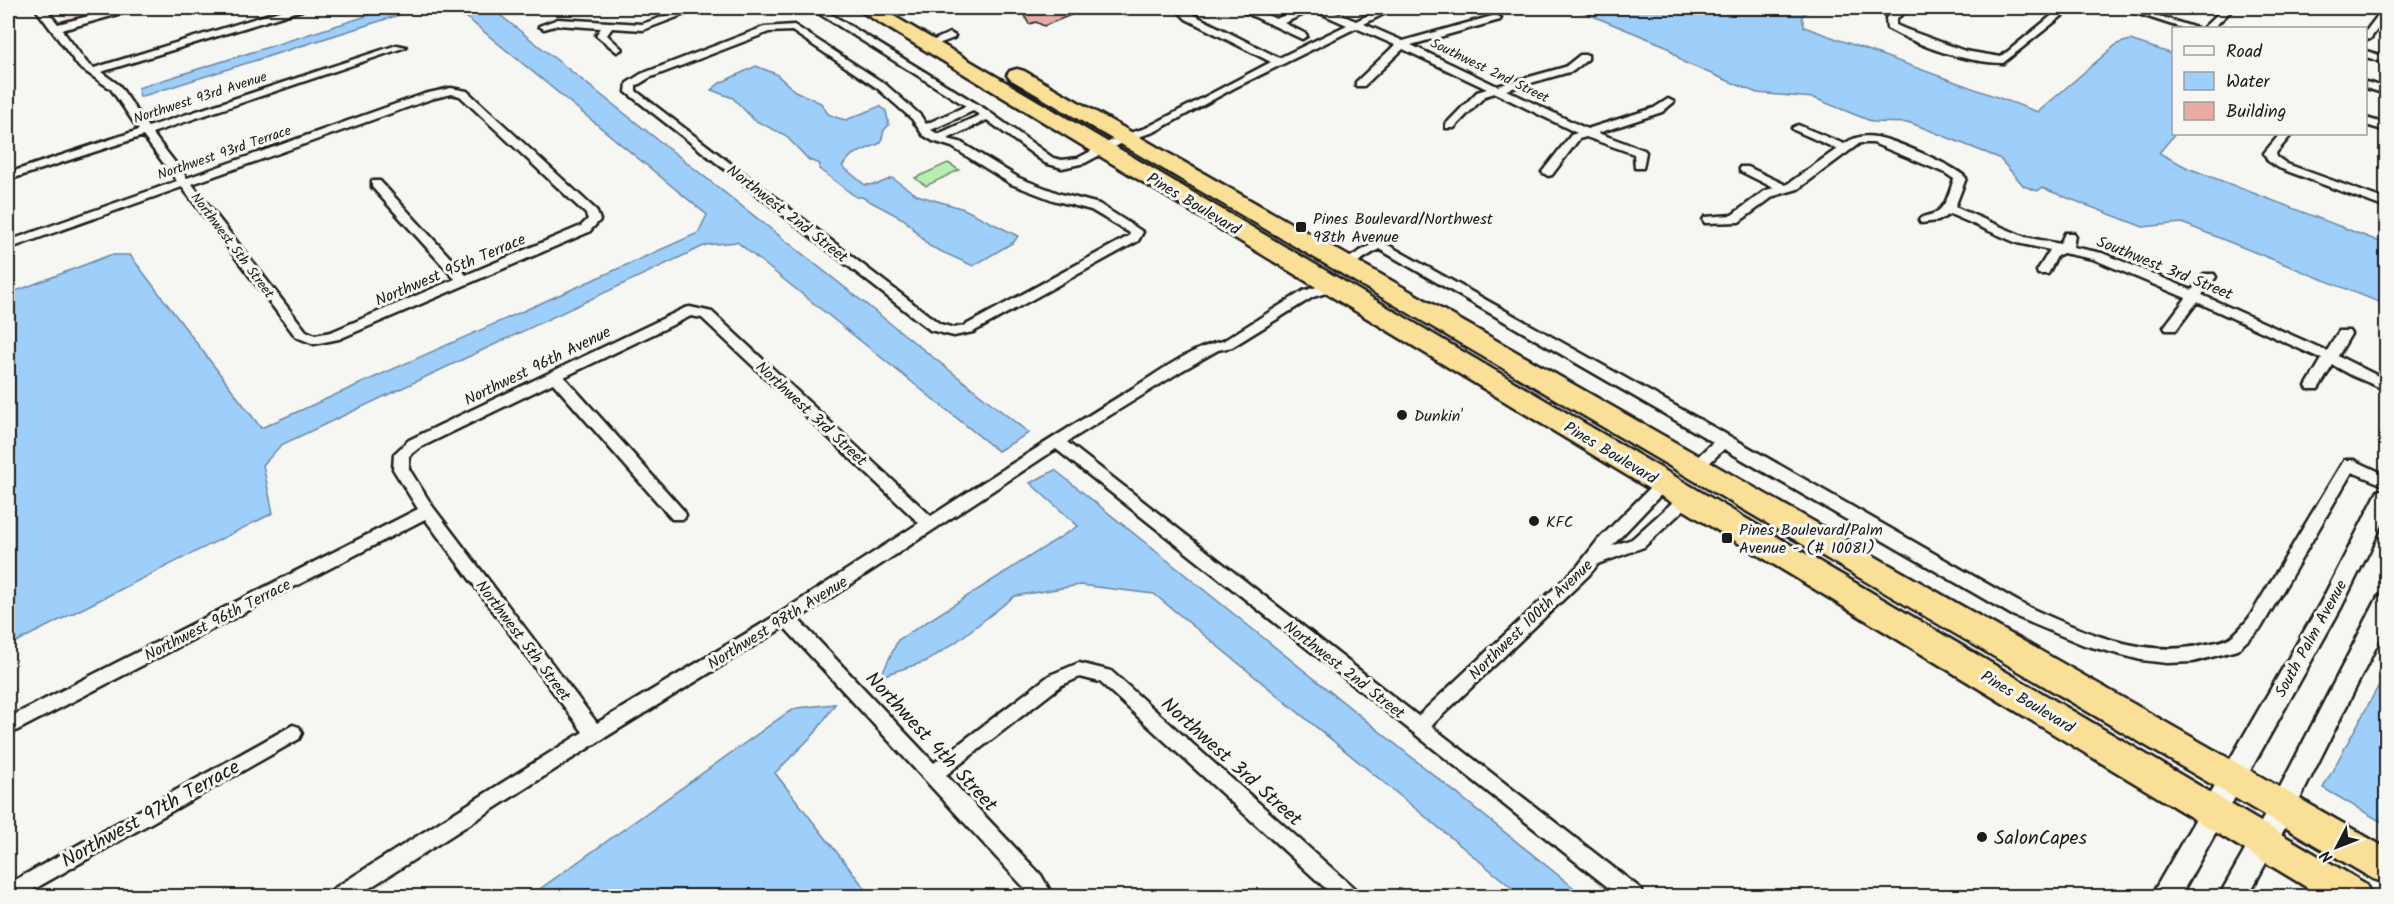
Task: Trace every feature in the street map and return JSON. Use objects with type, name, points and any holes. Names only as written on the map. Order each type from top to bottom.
[{"type":"highway","name":"Pines Boulevard","points":[[868,8],[1114,144],[1333,277],[1476,371],[1682,483],[1917,596],[2386,867]]},
{"type":"highway","name":"Pines Boulevard","points":[[931,25],[997,64],[1209,212],[1333,277],[1361,286],[1460,345],[1547,382],[1682,483],[2354,897]]},
{"type":"highway","points":[[1476,371],[1527,388],[1657,462],[1676,468],[1682,483]]},
{"type":"main road","name":"South Palm Avenue","points":[[2164,897],[2211,811],[2329,608],[2386,497]]},
{"type":"main road","points":[[2233,897],[2283,807],[2386,604]]},
{"type":"street","name":"Northwest 5th Street","points":[[40,8],[83,65],[115,87],[145,131],[301,334],[314,340]]},
{"type":"street","points":[[56,28],[129,8]]},
{"type":"street","points":[[91,72],[298,8]]},
{"type":"street","points":[[544,26],[558,22],[642,27],[696,8]]},
{"type":"street","points":[[814,8],[974,107],[1049,162],[1071,164],[1150,130],[1279,62],[1390,8]]},
{"type":"street","points":[[1180,8],[1190,17],[1279,62]]},
{"type":"street","points":[[1244,8],[1302,36]]},
{"type":"street","points":[[1276,23],[1310,8]]},
{"type":"street","name":"Southwest 2nd Street","points":[[1316,8],[1402,44],[1586,133],[1640,152],[1639,166]]},
{"type":"street","points":[[1905,8],[1891,18],[1890,23],[1909,34],[1971,57],[1991,61],[2003,60],[2067,8]]},
{"type":"street","points":[[2126,8],[2189,27]]},
{"type":"street","points":[[2209,27],[2229,8]]},
{"type":"street","points":[[2367,36],[2386,12]]},
{"type":"street","points":[[1360,84],[1402,44],[1496,18]]},
{"type":"street","points":[[608,26],[601,35],[617,49]]},
{"type":"street","name":"Northwest 2nd Street","points":[[924,129],[916,117],[881,86],[794,28],[788,27],[768,29],[645,76],[631,85],[631,92],[935,327],[954,332],[968,329],[1134,238],[1137,232],[1095,207],[1057,197],[1016,181],[956,144],[937,139]]},
{"type":"street","points":[[930,44],[950,36]]},
{"type":"street","name":"Northwest 93rd Avenue","points":[[8,177],[401,47]]},
{"type":"street","points":[[2367,54],[2386,60]]},
{"type":"street","points":[[1450,126],[1481,94],[1492,89],[1508,88],[1569,69],[1584,57]]},
{"type":"street","points":[[2367,85],[2386,91]]},
{"type":"street","name":"Northwest 93rd Terrace","points":[[8,245],[428,96],[451,91],[463,93],[592,213],[594,220]]},
{"type":"street","points":[[1548,172],[1575,137],[1658,110],[1668,102]]},
{"type":"street","points":[[974,107],[924,129],[937,139],[987,116]]},
{"type":"street","points":[[2367,121],[2386,128]]},
{"type":"street","points":[[1798,128],[1845,148]]},
{"type":"street","points":[[2285,135],[2270,153],[2272,159],[2283,166],[2386,204]]},
{"type":"street","points":[[1709,220],[1735,219],[1770,193],[1794,186],[1858,140],[1875,140],[1949,170],[1960,178],[1950,209],[1938,218],[1925,220]]},
{"type":"street","points":[[1744,169],[1785,189]]},
{"type":"street","points":[[376,184],[464,281]]},
{"type":"street","name":"Southwest 3rd Street","points":[[1950,209],[2021,240],[2065,242],[2196,297],[2386,385]]},
{"type":"street","name":"Northwest 95th Terrace","points":[[314,340],[334,336],[464,281],[585,229],[594,220]]},
{"type":"street","points":[[2043,271],[2052,254],[2065,242]]},
{"type":"street","name":"Northwest 98th Avenue","points":[[340,897],[595,734],[786,618],[1056,442],[1214,347],[1227,344],[1313,291],[1379,244],[1724,440]]},
{"type":"street","points":[[2171,327],[2209,278]]},
{"type":"street","name":"Northwest 96th Avenue","points":[[402,454],[414,444],[690,311]]},
{"type":"street","name":"Northwest 3rd Street","points":[[690,311],[707,315],[929,523]]},
{"type":"street","points":[[2313,386],[2344,334]]},
{"type":"street","name":"Southwest 3rd Street","points":[[2329,357],[2345,359],[2386,376]]},
{"type":"street","points":[[555,376],[678,515]]},
{"type":"street","points":[[1593,559],[1638,543],[1682,483],[1724,440],[2018,609],[2061,630],[2106,645],[2154,654],[2201,654],[2235,643],[2255,624],[2349,464],[2386,481]]},
{"type":"street","name":"Northwest 2nd Street","points":[[1056,442],[1634,897]]},
{"type":"street","name":"Northwest 5th Street","points":[[402,454],[401,469],[427,511],[595,734]]},
{"type":"street","name":"Northwest 100th Avenue","points":[[1418,727],[1583,571],[1604,544],[1682,483]]},
{"type":"street","name":"Northwest 96th Terrace","points":[[8,727],[427,511]]},
{"type":"street","name":"Northwest 4th Street","points":[[786,618],[1034,882],[1043,897]]},
{"type":"street","name":"Northwest 3rd Street","points":[[933,774],[1056,680],[1080,670],[1105,676],[1348,897]]},
{"type":"street","name":"Northwest 97th Terrace","points":[[8,894],[293,733]]},
{"type":"shaded area","points":[[55,8],[113,8],[69,19],[63,18]]},
{"type":"green space","points":[[948,163],[959,170],[926,186],[915,178]]},
{"type":"water","points":[[392,8],[421,8],[140,97],[138,88]]},
{"type":"water","points":[[455,8],[491,8],[1029,433],[998,451],[737,242],[706,245],[281,445],[263,465],[273,513],[8,646],[8,294],[110,255],[130,255],[261,428],[698,233],[707,215]]},
{"type":"water","points":[[1573,8],[1812,8],[1802,16],[1804,27],[2038,112],[2117,44],[2130,40],[2172,54],[2172,135],[2174,135],[2159,153],[2188,168],[2386,244],[2386,305],[2182,223],[2143,227],[2042,188],[2037,191],[2024,186],[1999,158],[1911,123],[1873,122],[1814,98],[1757,93],[1683,62],[1666,46]]},
{"type":"water","points":[[756,66],[776,74],[795,91],[821,103],[828,114],[838,118],[846,120],[880,106],[886,111],[889,125],[884,130],[881,143],[852,155],[842,166],[865,185],[878,184],[892,178],[917,195],[964,209],[1018,236],[1014,242],[973,266],[929,246],[905,220],[862,197],[856,197],[819,169],[820,164],[809,160],[785,135],[754,120],[733,98],[711,90],[720,83]]},
{"type":"water","points":[[1055,470],[1584,896],[1522,896],[1154,594],[1080,585],[1015,596],[956,642],[927,661],[881,676],[898,640],[1078,526],[1030,483]]},
{"type":"water","points":[[2386,672],[2386,822],[2385,824],[2323,788]]},
{"type":"water","points":[[835,704],[815,733],[775,773],[871,896],[530,896],[787,713],[797,708]]},
{"type":"building","points":[[1020,8],[1088,8],[1044,26],[1036,22],[1029,24]]},
{"type":"place","name":"Pines Boulevard/Northwest 98th Avenue","points":[[1301,227]]},
{"type":"place","name":"Dunkin'","points":[[1402,415]]},
{"type":"place","name":"KFC","points":[[1534,521]]},
{"type":"place","name":"Pines Boulevard/Palm Avenue - (# 10081)","points":[[1727,538]]},
{"type":"place","name":"SalonCapes","points":[[1982,837]]}]
